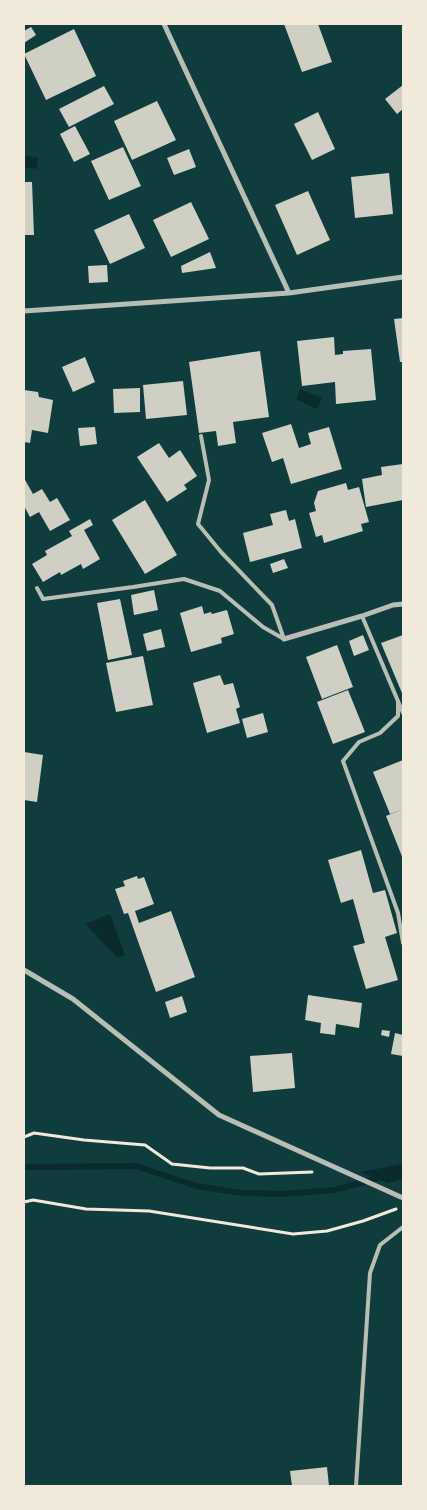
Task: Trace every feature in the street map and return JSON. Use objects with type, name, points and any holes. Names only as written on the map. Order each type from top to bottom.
[{"type":"street","points":[[164,24],[289,293]]},
{"type":"street","points":[[24,311],[289,293],[403,277]]},
{"type":"street","points":[[284,639],[393,605],[403,604]]},
{"type":"street","points":[[24,970],[73,999],[219,1115],[403,1198]]},
{"type":"lane","points":[[201,436],[209,480],[198,524],[221,552],[272,606],[284,639]]},
{"type":"lane","points":[[37,588],[43,599],[133,588],[184,579],[220,591],[263,627],[284,639]]},
{"type":"lane","points":[[362,616],[403,713]]},
{"type":"lane","points":[[398,701],[398,716],[380,733],[359,742],[343,761],[398,913],[403,943]]},
{"type":"lane","points":[[356,1486],[370,1272],[380,1245],[403,1227]]},
{"type":"path","points":[[24,1137],[34,1133],[84,1140],[145,1145],[172,1164],[210,1168],[243,1168],[259,1174],[300,1173],[336,1168]]},
{"type":"path","points":[[24,1202],[33,1200],[86,1209],[150,1211],[293,1234],[327,1232],[403,1206]]},
{"type":"water","points":[[24,155],[38,158],[36,169],[24,167]]},
{"type":"water","points":[[300,389],[322,398],[317,409],[296,399]]},
{"type":"water","points":[[110,914],[125,955],[118,958],[85,924]]},
{"type":"water","points":[[403,1164],[403,1179],[388,1183],[360,1172]]},
{"type":"building","points":[[284,24],[318,24],[332,62],[302,72]]},
{"type":"building","points":[[31,27],[36,35],[24,43],[24,31]]},
{"type":"building","points":[[74,29],[96,76],[46,100],[24,54]]},
{"type":"building","points":[[403,85],[403,109],[397,114],[385,99]]},
{"type":"building","points":[[104,86],[114,104],[69,127],[59,109]]},
{"type":"building","points":[[157,101],[176,140],[132,160],[114,121]]},
{"type":"building","points":[[318,112],[335,149],[312,160],[294,124]]},
{"type":"building","points":[[75,126],[90,154],[74,162],[60,134]]},
{"type":"building","points":[[123,147],[141,186],[109,200],[91,161]]},
{"type":"building","points":[[189,149],[196,167],[174,175],[167,158]]},
{"type":"building","points":[[389,173],[393,214],[355,218],[351,177]]},
{"type":"building","points":[[24,182],[32,182],[34,235],[24,235]]},
{"type":"building","points":[[308,191],[330,240],[297,255],[275,205]]},
{"type":"building","points":[[191,202],[209,239],[171,257],[153,220]]},
{"type":"building","points":[[129,214],[145,248],[110,264],[94,230]]},
{"type":"building","points":[[210,252],[216,268],[182,273],[181,266]]},
{"type":"building","points":[[107,265],[108,282],[89,283],[88,266]]},
{"type":"building","points":[[403,318],[403,362],[400,362],[394,319]]},
{"type":"building","points":[[334,337],[335,355],[343,354],[343,351],[371,349],[376,400],[336,404],[335,382],[302,386],[297,341]]},
{"type":"building","points":[[260,351],[269,417],[233,422],[236,443],[218,446],[216,431],[199,433],[189,362]]},
{"type":"building","points":[[85,357],[95,382],[73,392],[62,367]]},
{"type":"building","points":[[183,381],[187,415],[146,419],[143,385]]},
{"type":"building","points":[[140,388],[140,412],[114,413],[113,389]]},
{"type":"building","points":[[24,390],[38,392],[39,397],[53,400],[48,433],[32,430],[30,443],[24,442]]},
{"type":"building","points":[[291,424],[299,448],[311,444],[308,433],[329,427],[342,469],[291,484],[283,458],[272,462],[262,433]]},
{"type":"building","points":[[95,427],[97,444],[80,446],[78,428]]},
{"type":"building","points":[[159,443],[169,458],[180,450],[197,476],[184,485],[187,489],[167,502],[137,457]]},
{"type":"building","points":[[403,464],[403,500],[366,507],[362,479],[382,475],[381,467]]},
{"type":"building","points":[[24,478],[33,494],[42,489],[50,502],[57,498],[70,520],[50,531],[39,512],[30,517],[24,506]]},
{"type":"building","points":[[346,483],[348,490],[359,487],[369,522],[361,524],[363,531],[324,543],[322,535],[316,537],[309,513],[316,511],[314,503],[318,491]]},
{"type":"building","points":[[145,500],[177,555],[145,574],[112,520]]},
{"type":"building","points":[[286,510],[289,521],[295,519],[302,548],[250,562],[243,533],[273,525],[270,514]]},
{"type":"building","points":[[90,519],[93,525],[84,530],[100,559],[83,569],[81,564],[61,575],[60,572],[43,582],[32,564],[47,555],[45,551],[72,536],[69,531]]},
{"type":"building","points":[[284,559],[288,568],[273,573],[270,564]]},
{"type":"building","points":[[154,590],[158,610],[134,615],[131,595]]},
{"type":"building","points":[[120,599],[132,655],[108,660],[97,603]]},
{"type":"building","points":[[202,606],[204,614],[227,610],[234,634],[221,638],[222,643],[191,652],[180,613]]},
{"type":"building","points":[[161,629],[165,647],[147,651],[143,634]]},
{"type":"building","points":[[363,635],[369,650],[354,656],[349,641]]},
{"type":"building","points":[[403,635],[403,693],[402,693],[381,643]]},
{"type":"building","points":[[337,645],[353,687],[322,699],[306,657]]},
{"type":"building","points":[[143,656],[153,705],[116,712],[106,663]]},
{"type":"building","points":[[220,675],[224,685],[233,683],[240,707],[236,709],[240,723],[207,733],[193,683]]},
{"type":"building","points":[[348,690],[365,732],[333,744],[317,702]]},
{"type":"building","points":[[263,713],[268,732],[247,738],[242,719]]},
{"type":"building","points":[[24,752],[43,755],[37,802],[24,800]]},
{"type":"building","points":[[403,760],[403,809],[390,814],[373,772]]},
{"type":"building","points":[[403,809],[403,859],[386,816]]},
{"type":"building","points":[[361,850],[373,893],[385,890],[397,933],[385,937],[398,980],[366,989],[353,946],[365,943],[353,899],[341,903],[328,860]]},
{"type":"building","points":[[137,876],[138,879],[144,877],[154,904],[135,911],[139,923],[171,911],[195,977],[156,992],[128,913],[124,914],[115,889],[125,886],[123,881]]},
{"type":"building","points":[[308,995],[362,1003],[359,1028],[336,1024],[335,1035],[320,1033],[321,1023],[305,1020]]},
{"type":"building","points":[[182,996],[187,1012],[170,1018],[165,1002]]},
{"type":"building","points":[[382,1030],[390,1031],[389,1037],[381,1035]]},
{"type":"building","points":[[395,1033],[403,1035],[403,1056],[391,1054]]},
{"type":"building","points":[[292,1053],[295,1088],[253,1092],[250,1056]]},
{"type":"building","points":[[327,1467],[329,1486],[292,1486],[290,1471]]},
{"type":"waterway","points":[[24,1167],[136,1166],[196,1186],[242,1193],[283,1194],[335,1190],[385,1176]]}]
